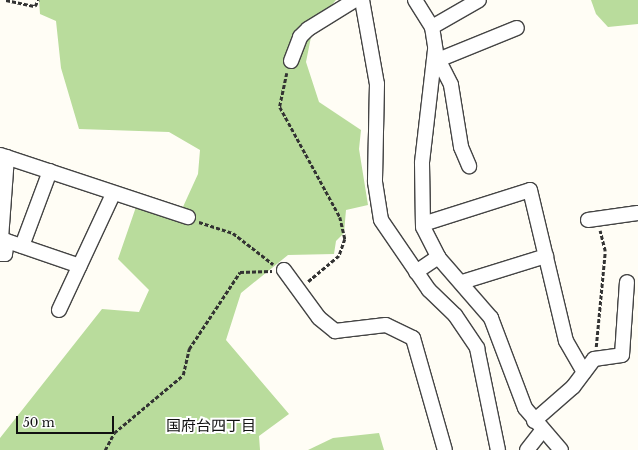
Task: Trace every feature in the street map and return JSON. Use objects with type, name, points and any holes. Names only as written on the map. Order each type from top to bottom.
[{"type":"street","points":[[291,61],[300,37],[308,29],[355,0]]},
{"type":"street","points":[[362,0],[377,84],[376,201],[391,239],[416,272],[455,315],[477,348],[498,450]]},
{"type":"street","points":[[415,0],[432,26],[436,55],[422,163],[423,224],[438,257],[462,282],[497,328],[520,398],[538,426],[561,450]]},
{"type":"street","points":[[432,26],[479,0]]},
{"type":"street","points":[[436,55],[517,28]]},
{"type":"street","points":[[436,55],[451,85],[461,146],[469,166]]},
{"type":"street","points":[[80,266],[0,239],[4,156],[113,194],[188,216]]},
{"type":"street","points":[[22,246],[50,171]]},
{"type":"street","points":[[423,224],[530,190],[566,342],[584,372]]},
{"type":"street","points":[[59,310],[113,194]]},
{"type":"street","points":[[592,219],[638,213]]},
{"type":"street","points":[[0,254],[5,254],[7,241]]},
{"type":"street","points":[[462,282],[546,256]]},
{"type":"street","points":[[416,272],[438,257]]},
{"type":"street","points":[[284,270],[300,289],[319,318],[335,331],[386,325],[413,338],[445,450]]},
{"type":"street","points":[[527,450],[538,426],[594,359],[622,355],[627,282]]},
{"type":"path","points":[[6,0],[35,6],[38,0]]},
{"type":"path","points":[[291,61],[280,106],[340,217],[346,239],[339,256],[300,289]]},
{"type":"path","points":[[188,216],[233,233],[284,270]]},
{"type":"path","points":[[592,219],[605,251],[594,359]]},
{"type":"path","points":[[106,450],[114,433],[183,375],[189,349],[240,272],[284,270]]},
{"type":"green space","points":[[39,0],[336,0],[313,27],[306,62],[319,102],[361,130],[359,149],[368,205],[346,210],[344,233],[336,241],[334,254],[288,255],[241,293],[226,340],[289,414],[259,436],[260,450],[0,450],[0,438],[102,309],[139,312],[149,290],[118,259],[137,204],[182,209],[198,174],[200,150],[169,132],[79,129],[61,68],[56,21],[40,14]]},
{"type":"green space","points":[[591,0],[638,0],[638,24],[608,27],[596,14]]},
{"type":"green space","points":[[379,433],[384,450],[308,450],[333,438]]},
{"type":"district","name":"国府台四丁目","points":[[211,426]]}]
